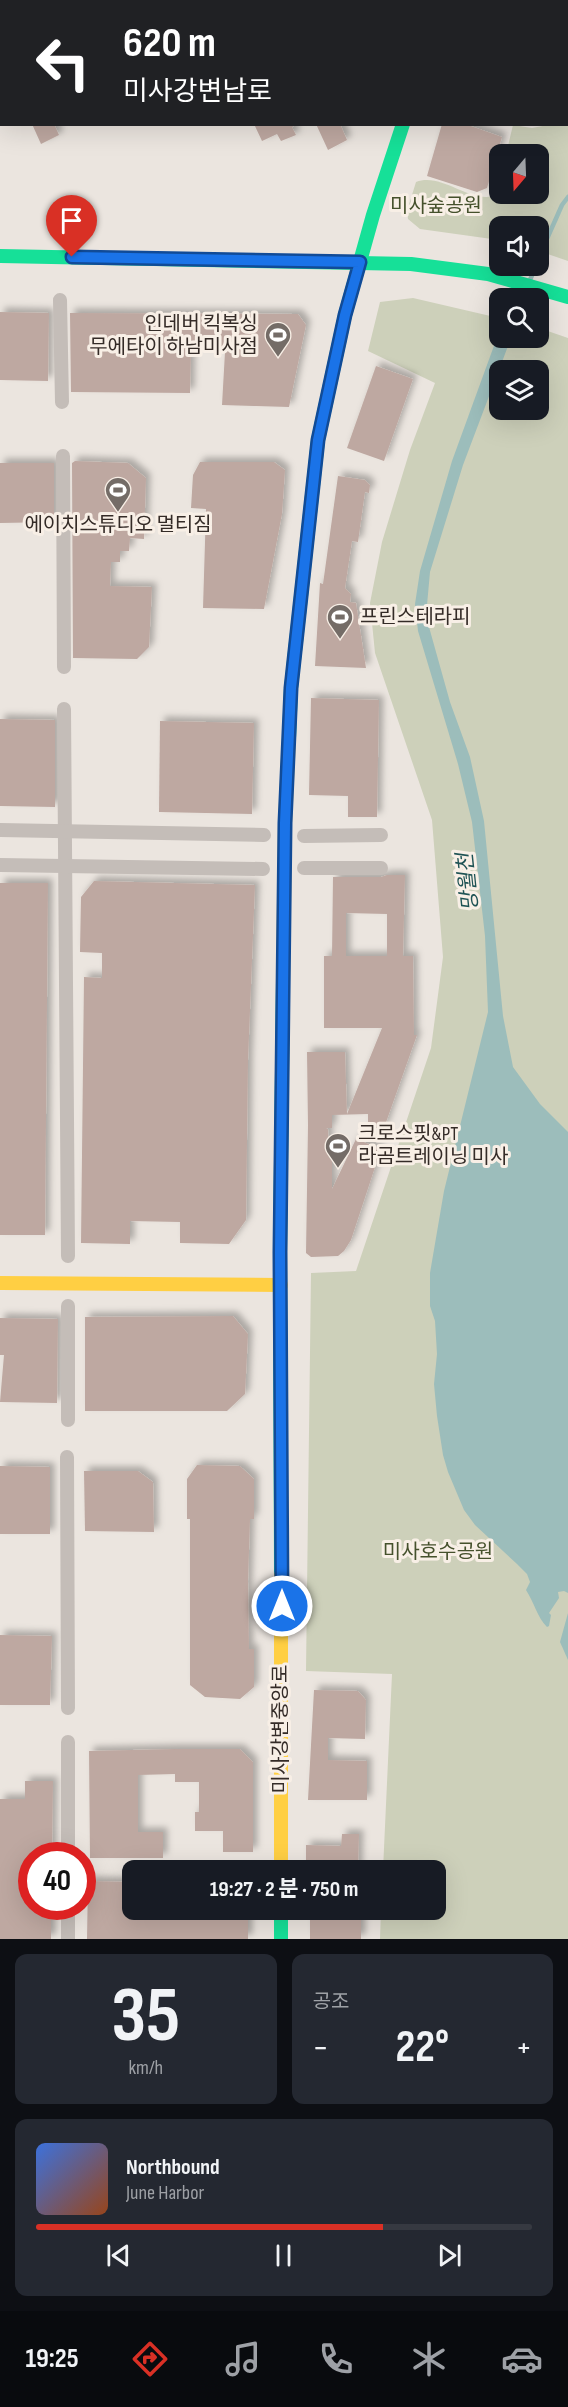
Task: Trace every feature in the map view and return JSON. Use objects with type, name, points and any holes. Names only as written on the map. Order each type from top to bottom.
[{"type":"street","name":"미사강변중앙로","points":[[281,1860],[281,1285],[285,840],[291,688],[318,440],[345,315],[402,126]]},
{"type":"street","points":[[0,256],[360,262],[434,266],[488,274],[565,296]]},
{"type":"street","points":[[60,300],[62,402]]},
{"type":"street","points":[[63,456],[64,667]]},
{"type":"street","points":[[64,710],[68,1256]]},
{"type":"street","points":[[0,830],[264,835]]},
{"type":"street","points":[[304,836],[381,835]]},
{"type":"street","points":[[0,865],[263,869]]},
{"type":"street","points":[[304,868],[381,868]]},
{"type":"street","points":[[0,1283],[281,1285]]},
{"type":"street","points":[[68,1306],[68,1420]]},
{"type":"street","points":[[67,1457],[68,1708]]},
{"type":"street","points":[[68,1742],[68,1842]]},
{"type":"street","points":[[68,1920],[68,1939]]},
{"type":"street","points":[[281,1920],[281,1939]]},
{"type":"green space","name":"미사숲공원","points":[[513,126],[532,128],[568,126],[568,261],[549,254],[549,216],[489,216],[489,239],[420,229],[408,219],[407,211],[416,182],[426,180],[446,184],[477,196],[489,197],[489,204],[549,204],[549,144],[508,144]]},
{"type":"green space","name":"미사호수공원","points":[[413,298],[489,316],[489,348],[549,348],[549,331],[568,338],[568,1939],[380,1939],[381,1920],[446,1920],[446,1860],[383,1860],[392,1674],[306,1671],[311,1273],[356,1271],[431,1048],[443,957],[432,820],[375,653],[370,603],[382,542],[410,450],[435,383],[368,351],[380,302]]},
{"type":"water","points":[[493,348],[507,348],[503,360],[489,360],[489,396],[463,465],[430,572],[427,605],[429,627],[450,702],[470,757],[484,821],[503,1016],[513,1067],[540,1104],[568,1132],[568,1593],[558,1592],[559,1598],[549,1613],[551,1615],[547,1627],[526,1590],[530,1582],[527,1574],[475,1525],[464,1510],[443,1455],[434,1384],[437,1354],[435,1321],[430,1306],[430,1273],[444,1191],[488,1012],[485,936],[472,822],[458,764],[418,631],[415,604],[420,571],[452,461]]},
{"type":"water","points":[[568,1613],[568,1660],[560,1642]]},
{"type":"building","points":[[33,126],[55,126],[59,135],[41,144]]},
{"type":"building","points":[[255,126],[294,126],[292,127],[296,135],[281,141],[277,134],[262,141]]},
{"type":"building","points":[[317,126],[341,126],[347,140],[328,150]]},
{"type":"building","points":[[441,126],[471,126],[502,137],[500,144],[489,144],[489,181],[487,188],[477,192],[427,176]]},
{"type":"building","points":[[0,312],[49,313],[48,381],[0,380]]},
{"type":"building","points":[[70,313],[298,314],[306,325],[289,407],[222,405],[225,352],[191,350],[190,393],[71,392]]},
{"type":"building","points":[[376,366],[413,379],[384,461],[347,448]]},
{"type":"building","points":[[75,461],[128,463],[146,478],[144,539],[130,538],[129,551],[120,551],[120,562],[111,562],[110,586],[152,587],[149,647],[137,659],[73,658],[72,463]]},
{"type":"building","points":[[200,462],[274,462],[285,470],[282,514],[264,609],[203,608],[206,509],[191,508],[193,475]]},
{"type":"building","points":[[0,463],[54,463],[54,522],[0,523]]},
{"type":"building","points":[[338,476],[365,480],[370,485],[369,493],[365,492],[358,542],[352,541],[345,588],[351,594],[350,602],[356,603],[366,668],[315,666],[320,583],[323,584]]},
{"type":"building","points":[[311,698],[379,700],[377,817],[348,817],[348,796],[309,795]]},
{"type":"building","points":[[0,719],[55,720],[55,807],[0,806]]},
{"type":"building","points":[[160,721],[254,723],[252,814],[159,812]]},
{"type":"building","points":[[405,875],[403,956],[413,956],[414,1035],[417,1035],[384,1128],[368,1128],[368,1114],[332,1115],[332,1128],[326,1128],[328,1129],[329,1158],[332,1158],[332,1189],[356,1139],[381,1149],[351,1240],[344,1251],[338,1256],[311,1257],[306,1253],[307,1052],[345,1052],[347,1114],[382,1028],[324,1028],[324,956],[332,956],[333,877]],"holes":[[[346,913],[387,914],[387,956],[346,956]]]},
{"type":"building","points":[[94,881],[255,885],[248,1060],[246,1220],[229,1244],[180,1243],[180,1222],[130,1221],[130,1244],[81,1243],[84,977],[102,978],[102,953],[80,952],[81,897]]},
{"type":"building","points":[[0,883],[48,883],[45,1235],[0,1235]]},
{"type":"building","points":[[233,1316],[248,1334],[245,1394],[227,1411],[85,1411],[85,1317]]},
{"type":"building","points":[[0,1318],[58,1319],[57,1403],[0,1402],[4,1355],[0,1355]]},
{"type":"building","points":[[197,1465],[240,1466],[254,1479],[254,1519],[250,1519],[248,1581],[249,1649],[254,1649],[254,1687],[240,1699],[205,1697],[190,1685],[190,1519],[187,1519],[187,1479]]},
{"type":"building","points":[[0,1466],[50,1467],[50,1534],[0,1534]]},
{"type":"building","points":[[84,1471],[138,1471],[153,1482],[154,1532],[85,1531]]},
{"type":"building","points":[[0,1635],[52,1636],[50,1705],[0,1705]]},
{"type":"building","points":[[314,1690],[358,1691],[366,1700],[365,1739],[328,1738],[328,1760],[367,1761],[367,1800],[308,1800]]},
{"type":"building","points":[[240,1749],[253,1762],[253,1852],[223,1852],[223,1831],[195,1831],[195,1812],[199,1812],[199,1782],[175,1782],[175,1774],[138,1775],[138,1832],[163,1832],[163,1858],[96,1858],[96,1842],[90,1842],[89,1751]]},
{"type":"building","points":[[25,1781],[53,1781],[52,1842],[18,1842],[18,1920],[51,1920],[51,1939],[0,1939],[0,1799],[25,1799]]},
{"type":"building","points":[[342,1834],[359,1834],[358,1860],[306,1860],[306,1845],[341,1846]]},
{"type":"building","points":[[96,1881],[122,1882],[122,1920],[248,1920],[248,1939],[87,1939],[87,1920],[96,1920]]},
{"type":"building","points":[[310,1920],[361,1920],[361,1939],[310,1939]]},
{"type":"waterway","name":"망월천","points":[[549,234],[568,197]]},
{"type":"waterway","name":"망월천","points":[[530,280],[532,276]]},
{"type":"traffic: fast","points":[[289,738],[291,688],[318,440],[345,315],[373,215],[402,126]]},
{"type":"traffic: fast","points":[[0,256],[411,264],[488,274],[568,297]]},
{"type":"traffic: fast","points":[[281,1575],[280,1252],[283,982]]},
{"type":"traffic: fast","points":[[281,1920],[281,1939]]},
{"type":"traffic: slow","points":[[283,982],[285,823],[289,738]]},
{"type":"traffic: slow","points":[[0,1283],[281,1285]]},
{"type":"traffic: slow","points":[[281,1575],[281,1860]]},
{"type":"place","name":"인데버 킥복싱 무에타이 하남미사점","points":[[278,358]]},
{"type":"place","name":"에이치스튜디오 멀티짐","points":[[118,513]]},
{"type":"place","name":"프린스테라피","points":[[340,640]]},
{"type":"place","name":"크로스핏&PT 라곰트레이닝 미사","points":[[338,1169]]},
{"type":"route","points":[[72,257],[360,262],[345,315],[318,440],[291,688],[285,823],[280,1252],[282,1606]]}]
